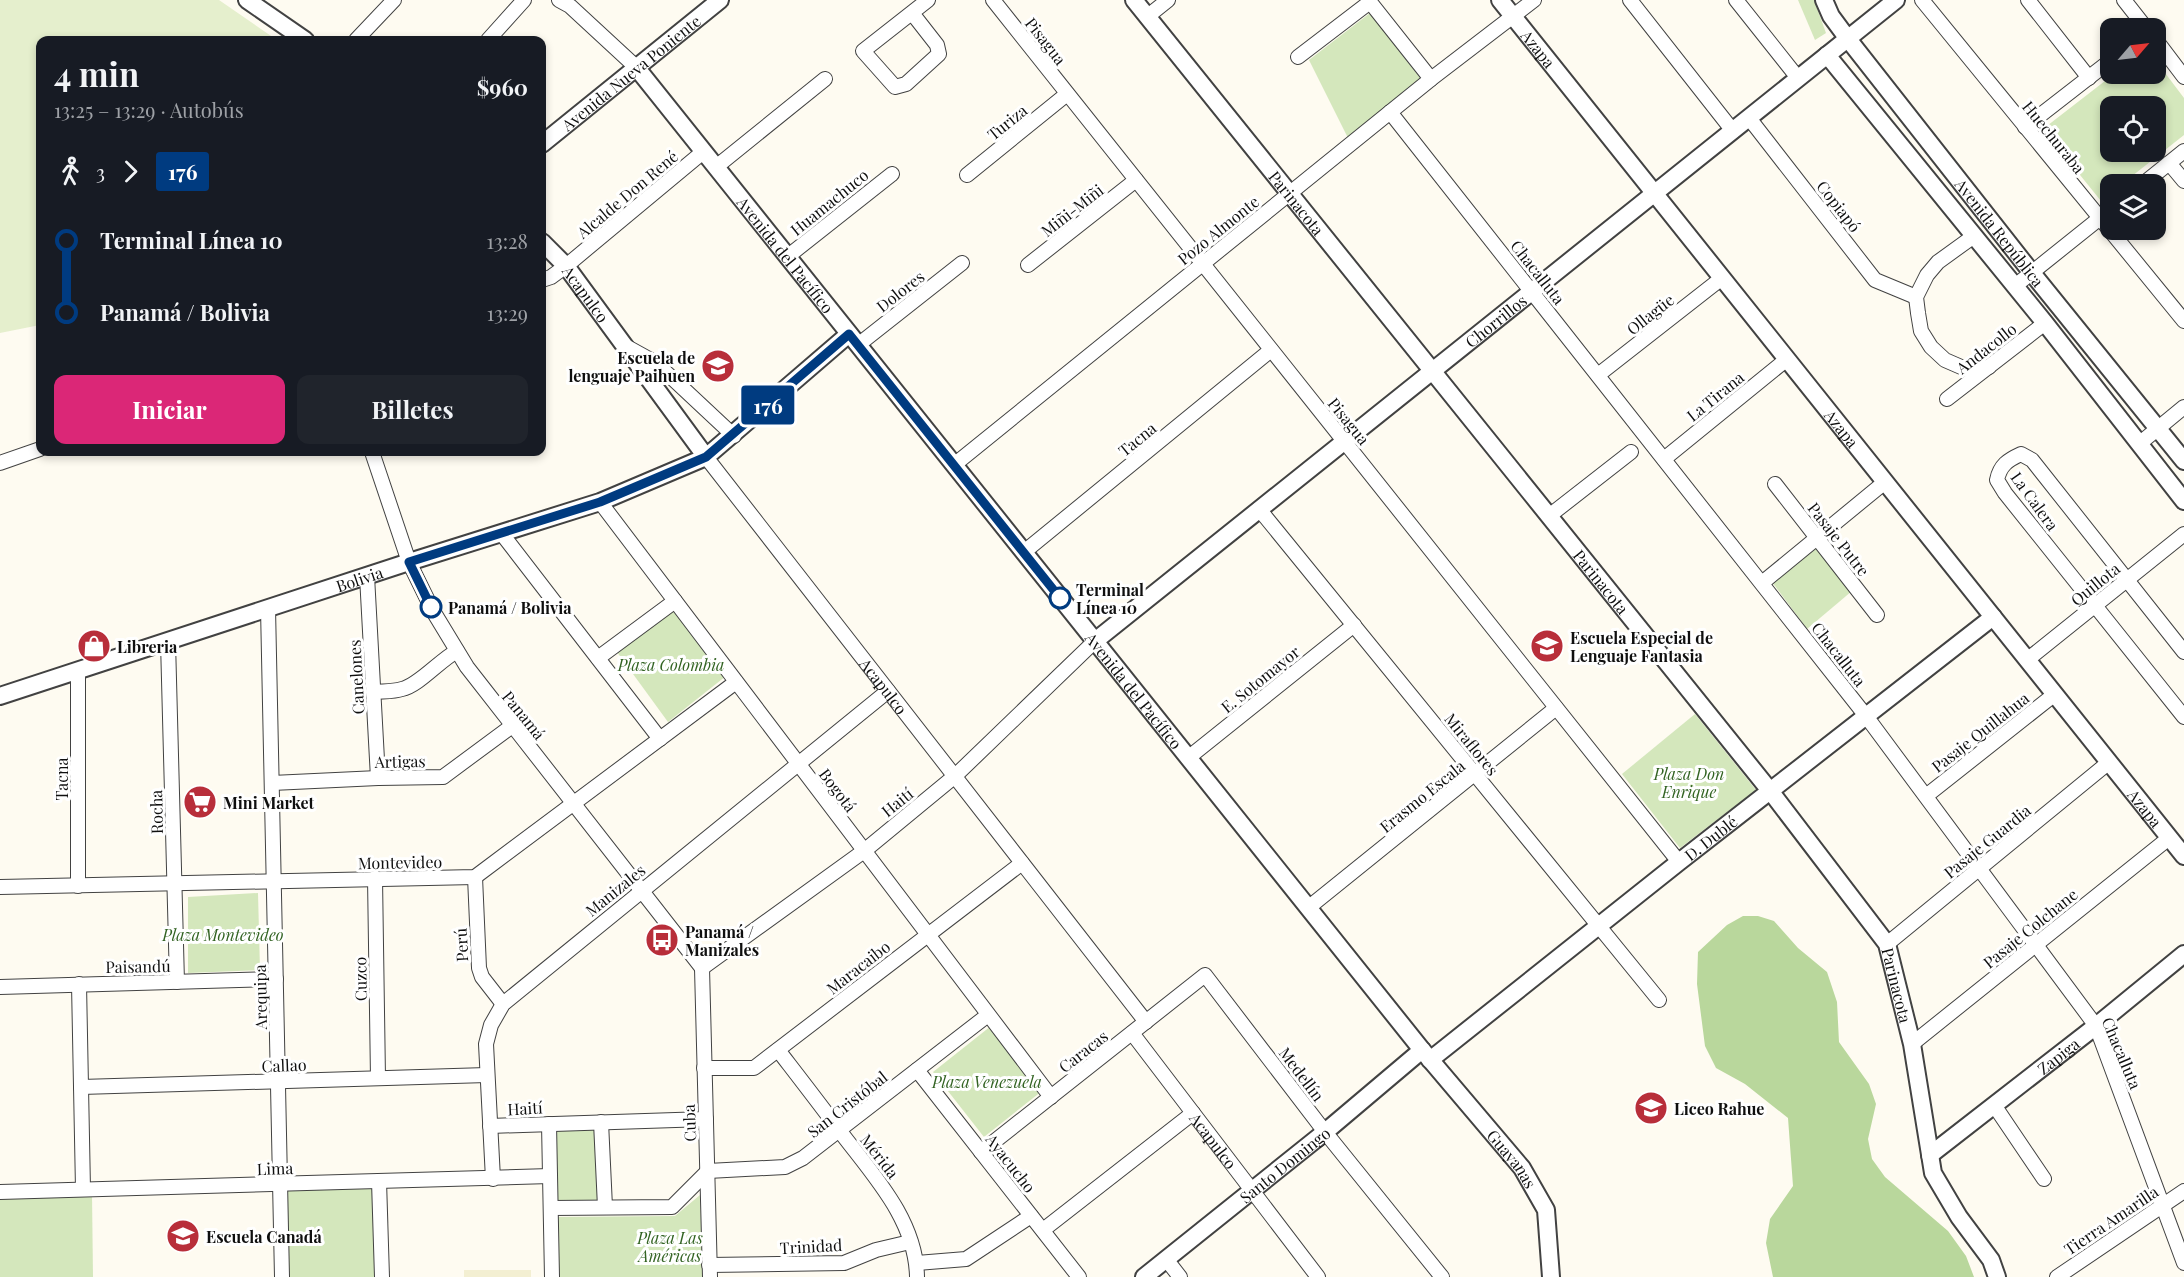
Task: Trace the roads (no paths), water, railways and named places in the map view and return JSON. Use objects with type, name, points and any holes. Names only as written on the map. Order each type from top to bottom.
[{"type":"street","points":[[247,0],[298,36]]},
{"type":"street","points":[[360,36],[394,0]]},
{"type":"street","points":[[492,36],[524,0]]},
{"type":"street","points":[[559,0],[570,6],[636,67]]},
{"type":"street","name":"Avenida Nueva Poniente","points":[[546,141],[720,0]]},
{"type":"street","points":[[912,13],[937,45],[939,54],[906,84],[895,87],[863,51],[928,0]]},
{"type":"street","name":"Pisagua","points":[[993,0],[1679,862]]},
{"type":"street","name":"Parinacota","points":[[1134,0],[1771,792],[1887,944],[1912,1044],[1933,1173],[1959,1217],[1991,1260],[1997,1277]]},
{"type":"street","points":[[1148,16],[1168,0]]},
{"type":"street","name":"Azapa","points":[[1500,0],[2184,856]]},
{"type":"street","name":"Pozo Almonte","points":[[954,465],[1431,79],[1534,0]]},
{"type":"street","points":[[1630,0],[1733,131]]},
{"type":"street","points":[[1736,0],[1798,78]]},
{"type":"street","name":"Avenida República","points":[[1824,0],[1831,16],[1848,39],[2032,273],[2184,461]]},
{"type":"street","name":"Chorrillos","points":[[1095,641],[1896,0]]},
{"type":"street","name":"Huechuraba","points":[[1922,0],[2025,127],[2100,210]]},
{"type":"street","points":[[2028,0],[2089,78]]},
{"type":"street","points":[[2124,0],[2138,18]]},
{"type":"street","points":[[1298,57],[1370,2],[1431,79]]},
{"type":"street","points":[[2166,53],[2184,77]]},
{"type":"street","name":"Avenida República","points":[[1827,56],[2045,323],[2184,501]]},
{"type":"street","name":"Avenida del Pacífico","points":[[636,67],[1426,1055]]},
{"type":"street","points":[[2025,127],[2100,69]]},
{"type":"street","points":[[716,167],[825,80]]},
{"type":"street","name":"Turiza","points":[[967,175],[1067,94]]},
{"type":"street","name":"Chacalluta","points":[[1390,112],[1866,716],[2096,1026],[2184,1263]]},
{"type":"street","name":"Copiapó","points":[[1749,118],[1875,280],[1917,297]]},
{"type":"street","points":[[2155,174],[2184,151]]},
{"type":"street","name":"Alcalde Don René","points":[[546,279],[566,266],[703,152]]},
{"type":"street","points":[[2169,163],[2184,181]]},
{"type":"street","name":"Huamachuco","points":[[787,257],[892,174]]},
{"type":"street","name":"Miñi-Miñi","points":[[1028,266],[1136,180]]},
{"type":"street","points":[[2015,286],[2100,219]]},
{"type":"street","points":[[1974,236],[1938,262],[1927,275],[1917,297],[1921,331],[1931,347],[1945,360],[1968,370],[1989,367]]},
{"type":"street","name":"Huechuraba","points":[[2124,240],[2184,321]]},
{"type":"street","name":"Acapulco","points":[[546,246],[566,266],[706,457],[1146,1022]]},
{"type":"street","name":"Dolores","points":[[853,339],[962,263]]},
{"type":"street","name":"Ollagüe","points":[[1598,375],[1722,278]]},
{"type":"street","name":"Andacollo","points":[[1947,399],[2045,323]]},
{"type":"street","name":"Bolivia","points":[[0,696],[600,502],[706,457],[853,339]]},
{"type":"street","name":"Acapulco","points":[[627,347],[656,363],[734,436]]},
{"type":"street","name":"Tacna","points":[[1024,552],[1271,351]]},
{"type":"street","name":"La Tirana","points":[[1664,459],[1787,359]]},
{"type":"street","points":[[2139,444],[2184,407]]},
{"type":"street","points":[[0,463],[36,450]]},
{"type":"street","points":[[1549,516],[1631,452]]},
{"type":"street","name":"La Calera","points":[[2184,652],[2032,460],[2021,454],[2008,459],[1999,470],[1997,480],[2005,493],[2184,717]]},
{"type":"street","name":"Panamá","points":[[373,456],[409,562],[433,611],[457,651],[489,697],[702,968]]},
{"type":"street","points":[[1762,583],[1885,482]]},
{"type":"street","name":"Pasaje Putre","points":[[1775,484],[1878,615]]},
{"type":"street","name":"Bogotá","points":[[600,502],[1051,1097]]},
{"type":"street","name":"Miraflores","points":[[1259,509],[1659,1000]]},
{"type":"street","points":[[502,534],[660,739]]},
{"type":"street","name":"Quillota","points":[[2027,660],[2184,534]]},
{"type":"street","name":"Canelones","points":[[367,576],[378,777]]},
{"type":"street","points":[[598,658],[675,601]]},
{"type":"street","name":"Arequipa","points":[[268,608],[282,1277]]},
{"type":"street","name":"D. Dublé","points":[[1426,1055],[1599,926],[1993,617]]},
{"type":"street","name":"E. Sotomayor","points":[[1188,758],[1354,625]]},
{"type":"street","name":"Haití","points":[[702,968],[864,850],[955,776],[1095,641]]},
{"type":"street","name":"Rocha","points":[[168,642],[177,982]]},
{"type":"street","points":[[373,692],[404,689],[457,651]]},
{"type":"street","name":"Tacna","points":[[78,672],[78,886]]},
{"type":"street","points":[[475,877],[736,682]]},
{"type":"street","name":"Manizales","points":[[493,1179],[487,1075],[488,1034],[503,1004],[641,889],[888,691]]},
{"type":"street","name":"Pasaje Quillahua","points":[[1926,796],[2055,694]]},
{"type":"street","name":"Erasmo Escala","points":[[1308,908],[1556,708]]},
{"type":"street","name":"Artigas","points":[[272,783],[378,777],[444,777],[512,726]]},
{"type":"street","name":"Pasaje Guardia","points":[[1887,944],[2108,763]]},
{"type":"street","name":"Pasaje Colchane","points":[[1912,1044],[2169,838]]},
{"type":"street","name":"Maracaibo","points":[[704,1068],[754,1068],[1022,863]]},
{"type":"street","name":"Montevideo","points":[[0,887],[475,877]]},
{"type":"street","name":"Perú","points":[[475,877],[479,968],[482,977],[503,1004]]},
{"type":"street","name":"Cuzco","points":[[375,878],[378,1078]]},
{"type":"street","name":"Zapiga","points":[[1930,1155],[2096,1026],[2184,954]]},
{"type":"street","name":"Cuba","points":[[702,968],[710,1271]]},
{"type":"street","name":"Caracas","points":[[981,1152],[1205,975]]},
{"type":"street","name":"Medellín","points":[[1205,975],[1325,1132],[1442,1277]]},
{"type":"street","name":"Paisandú","points":[[0,987],[276,979]]},
{"type":"street","points":[[79,984],[83,1189]]},
{"type":"street","name":"San Cristóbal","points":[[708,1171],[785,1167],[803,1158],[988,1015]]},
{"type":"street","name":"Acapulco","points":[[1132,1033],[1318,1277]]},
{"type":"street","name":"Mérida","points":[[778,1050],[892,1199],[910,1242],[917,1270]]},
{"type":"street","name":"Santo Domingo","points":[[1144,1277],[1325,1132],[1426,1055]]},
{"type":"street","name":"Guayanas","points":[[1426,1055],[1522,1168],[1546,1210],[1551,1277]]},
{"type":"street","name":"Ayacucho","points":[[917,1070],[1079,1277]]},
{"type":"street","name":"Callao","points":[[81,1087],[487,1075]]},
{"type":"street","points":[[1994,1105],[2044,1179]]},
{"type":"street","points":[[1043,1230],[1193,1113]]},
{"type":"street","name":"Haití","points":[[490,1126],[706,1119]]},
{"type":"street","points":[[601,1122],[605,1207]]},
{"type":"street","points":[[549,1124],[552,1277]]},
{"type":"street","points":[[551,1208],[672,1207],[708,1171]]},
{"type":"street","name":"Lima","points":[[0,1192],[550,1176]]},
{"type":"street","points":[[379,1181],[382,1277]]},
{"type":"street","name":"Tierra Amarilla","points":[[2057,1277],[2184,1191]]},
{"type":"street","points":[[917,1270],[966,1260],[1031,1216]]},
{"type":"street","name":"Trinidad","points":[[710,1271],[844,1263],[876,1250],[910,1242]]},
{"type":"street","points":[[1166,1259],[1180,1277]]},
{"type":"place","name":"Escuela de lenguaje Paihuen","points":[[718,366]]},
{"type":"place","name":"Terminal Línea 10","points":[[1060,598]]},
{"type":"place","name":"Panamá / Bolivia","points":[[431,607]]},
{"type":"place","name":"Libreria","points":[[94,646]]},
{"type":"place","name":"Escuela Especial de Lenguaje Fantasia","points":[[1547,646]]},
{"type":"place","name":"Mini Market","points":[[200,802]]},
{"type":"place","name":"Panamá / Manizales","points":[[662,940]]},
{"type":"place","name":"Liceo Rahue","points":[[1651,1108]]},
{"type":"place","name":"Escuela Canadá","points":[[183,1236]]},
{"type":"park label","name":"Plaza Colombia","points":[[671,664]]},
{"type":"park label","name":"Plaza Don Enrique","points":[[1689,782]]},
{"type":"park label","name":"Plaza Montevideo","points":[[223,934]]},
{"type":"park label","name":"Plaza Venezuela","points":[[987,1081]]},
{"type":"park label","name":"Plaza Las Américas","points":[[670,1246]]}]
